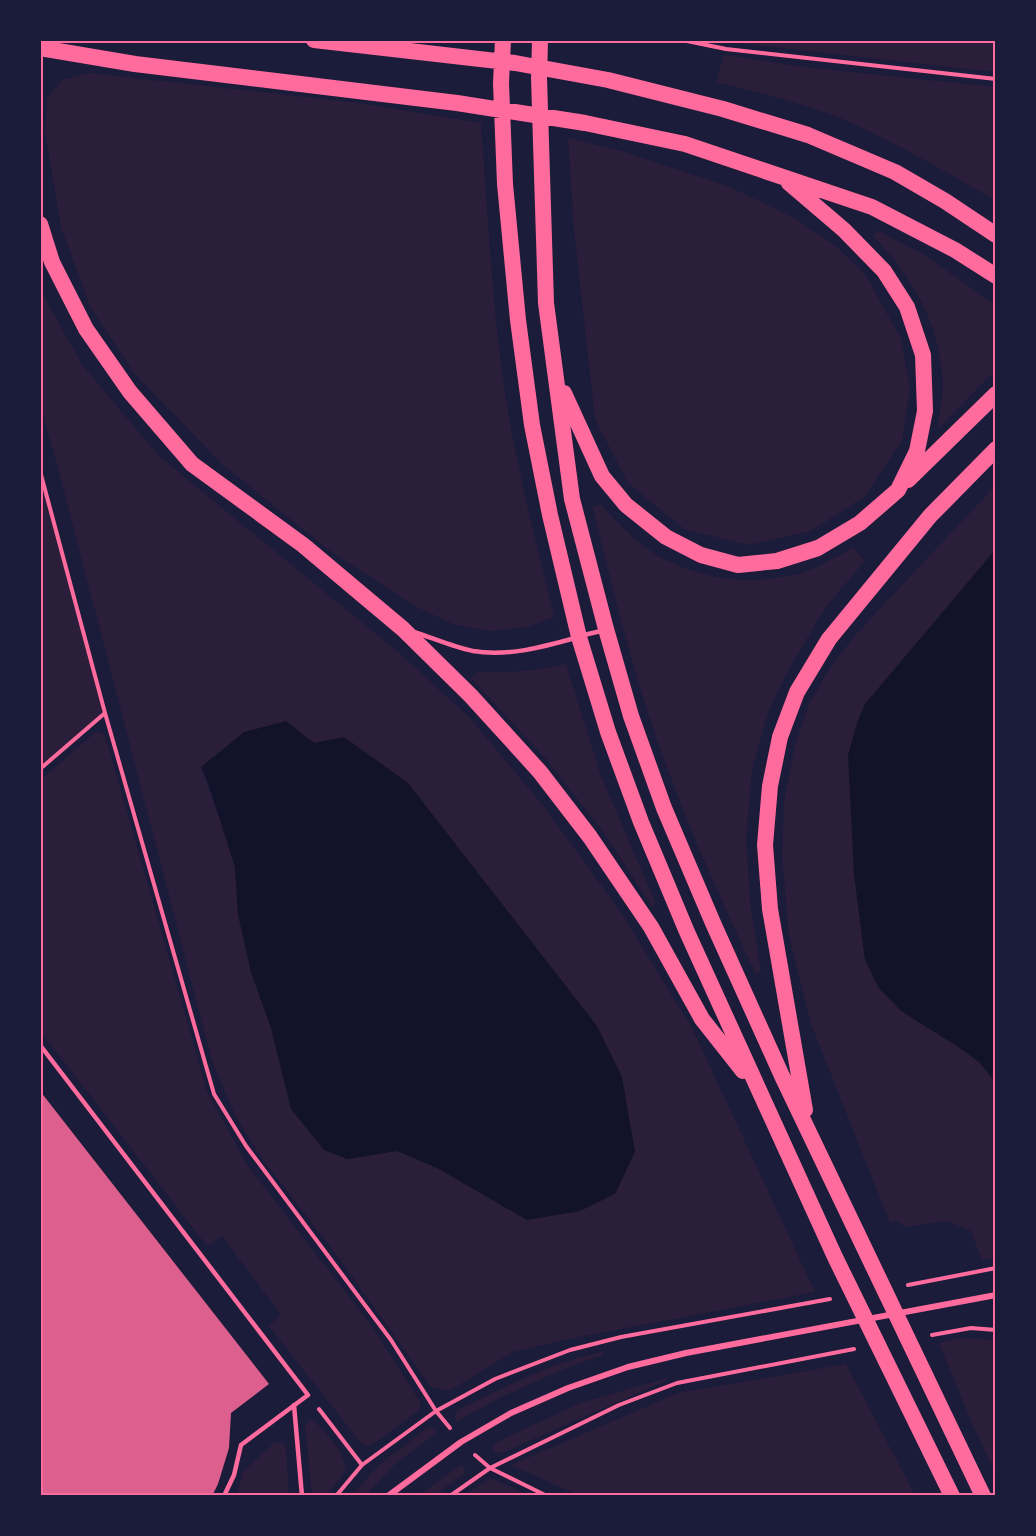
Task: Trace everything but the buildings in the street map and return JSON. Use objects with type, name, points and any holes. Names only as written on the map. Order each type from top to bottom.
[{"type":"highway","points":[[314,40],[516,63],[609,80],[723,109],[808,135],[895,172],[945,201],[996,235]]},
{"type":"highway","points":[[503,40],[501,83],[506,184],[518,320],[532,424],[550,515],[579,637],[608,732],[641,822],[687,932],[835,1257],[952,1496]]},
{"type":"highway","points":[[540,40],[546,303],[572,499],[631,716],[664,808],[713,923],[809,1132],[983,1496]]},
{"type":"highway","points":[[40,48],[135,64],[457,103],[585,123],[685,144],[872,207],[956,250],[996,276]]},
{"type":"highway","points":[[782,177],[844,230],[884,271],[907,307],[923,355],[925,411],[917,451],[898,490]]},
{"type":"highway","points":[[40,224],[52,262],[86,329],[130,392],[192,464],[303,545],[403,629],[471,696],[540,772],[590,837],[651,927],[702,1019],[760,1094]]},
{"type":"highway","points":[[556,378],[602,476],[626,505],[666,537],[701,555],[738,565],[777,561],[818,548],[860,523],[898,490],[996,394]]},
{"type":"highway","points":[[809,1132],[769,898],[765,845],[770,786],[780,736],[797,692],[829,639],[930,516],[996,450]]},
{"type":"street","points":[[388,1496],[461,1442],[511,1413],[568,1388],[628,1367],[686,1353],[996,1295]]},
{"type":"lane","points":[[403,629],[473,651],[507,652],[540,648],[606,630]]},
{"type":"lane","points":[[40,1045],[308,1395],[240,1445],[234,1474],[224,1496]]},
{"type":"lane","points":[[294,1405],[302,1496]]},
{"type":"path","points":[[682,40],[726,49],[996,79]]},
{"type":"path","points":[[40,471],[105,713],[214,1094],[246,1146],[391,1340],[436,1411],[461,1442],[489,1468],[547,1496]]},
{"type":"path","points":[[40,769],[105,713]]},
{"type":"path","points":[[925,1336],[971,1328],[996,1330]]},
{"type":"path","points":[[450,1496],[489,1468],[619,1405],[676,1383],[856,1349]]},
{"type":"path","points":[[308,1395],[362,1465]]},
{"type":"shaded area","points":[[719,41],[995,41],[995,72]]},
{"type":"shaded area","points":[[724,55],[804,67],[995,87],[995,200],[940,168],[845,120],[798,103],[716,82]]},
{"type":"shaded area","points":[[89,73],[359,103],[481,123],[494,304],[501,364],[524,492],[554,617],[528,627],[489,631],[452,624],[417,607],[330,551],[222,464],[135,374],[91,308],[61,227],[45,132],[47,99],[62,80]]},
{"type":"shaded area","points":[[568,138],[621,151],[728,186],[796,219],[837,247],[865,274],[901,339],[910,388],[902,440],[864,497],[811,531],[749,545],[684,529],[627,482],[595,419],[574,229]]},
{"type":"shaded area","points":[[877,230],[923,254],[995,305],[995,371],[938,429],[943,383],[936,340],[922,303],[912,286],[888,252],[873,236]]},
{"type":"shaded area","points":[[40,290],[83,366],[160,457],[398,652],[469,717],[542,804],[622,914],[693,1030],[815,1292],[574,1338],[513,1352],[449,1391],[431,1387],[336,1254],[263,1160],[236,1117],[212,1061],[41,408]],"holes":[[[285,721],[314,743],[628,1118],[635,1152],[437,1168],[397,1151],[347,1159],[271,1028],[251,972],[238,914],[235,867],[201,767]]]},
{"type":"shaded area","points":[[40,471],[105,713],[41,766],[40,766]]},
{"type":"shaded area","points":[[995,486],[995,1257],[982,1260],[971,1231],[947,1221],[904,1227],[899,1221],[890,1223],[811,1024],[789,936],[782,857],[784,802],[795,745],[809,704],[831,666],[858,632]]},
{"type":"shaded area","points":[[601,505],[645,547],[665,560],[702,574],[748,580],[778,578],[817,567],[853,548],[865,561],[825,608],[790,667],[768,712],[752,770],[746,840],[751,910],[761,972],[756,975],[691,828],[659,745],[618,610],[593,507]]},
{"type":"shaded area","points":[[995,550],[995,1082],[980,1063],[963,1050],[901,1011],[878,987],[865,960],[854,874],[848,755],[865,704]]},
{"type":"shaded area","points":[[566,664],[601,776],[656,904],[652,907],[604,833],[547,760],[471,678],[478,672],[522,671]]},
{"type":"shaded area","points":[[286,721],[314,743],[344,737],[408,783],[597,1026],[622,1077],[635,1152],[615,1194],[580,1211],[527,1220],[437,1168],[397,1151],[347,1159],[324,1150],[291,1109],[271,1028],[251,972],[238,914],[235,867],[201,767],[244,732]]},
{"type":"shaded area","points":[[100,732],[105,736],[207,1091],[247,1165],[371,1325],[421,1403],[419,1411],[367,1446],[361,1443],[269,1326],[281,1315],[222,1236],[207,1246],[41,1032],[41,780],[94,733]]},
{"type":"shaded area","points":[[960,1338],[995,1340],[995,1472],[939,1343]]},
{"type":"shaded area","points":[[602,1352],[603,1355],[528,1385],[456,1422],[457,1410],[492,1393],[564,1362]]},
{"type":"shaded area","points":[[846,1364],[915,1495],[578,1495],[511,1465],[678,1393]]},
{"type":"shaded area","points":[[667,1378],[668,1380],[502,1453],[495,1452],[492,1446],[580,1403]]},
{"type":"shaded area","points":[[311,1419],[332,1441],[345,1463],[342,1476],[326,1495],[312,1495],[305,1424]]},
{"type":"shaded area","points":[[427,1428],[434,1428],[438,1432],[396,1463],[366,1495],[352,1495],[380,1464]]},
{"type":"shaded area","points":[[281,1442],[286,1447],[289,1495],[236,1495],[243,1472],[274,1443]]},
{"type":"shaded area","points":[[462,1464],[465,1469],[464,1474],[435,1495],[419,1495]]},
{"type":"shaded area","points":[[491,1478],[528,1495],[464,1495]]}]
